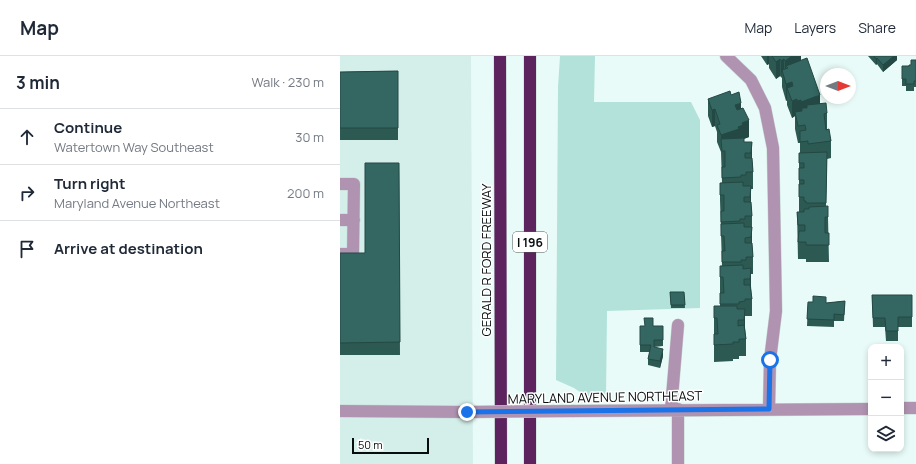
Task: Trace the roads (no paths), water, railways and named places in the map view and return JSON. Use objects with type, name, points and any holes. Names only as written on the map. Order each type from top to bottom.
[{"type":"highway","name":"GERALD R FORD FREEWAY","points":[[500,56],[501,464]]},
{"type":"highway","name":"I 196","points":[[530,56],[530,464]]},
{"type":"highway","points":[[498,464],[500,382]]},
{"type":"street","points":[[726,56],[751,80],[765,108],[774,148],[776,311],[770,360],[769,409]]},
{"type":"street","points":[[340,184],[354,184],[353,254],[340,254]]},
{"type":"street","points":[[340,220],[354,220]]},
{"type":"street","points":[[678,325],[674,409],[678,464]]},
{"type":"street","points":[[904,408],[916,408]]},
{"type":"street","name":"MARYLAND AVENUE NORTHEAST","points":[[340,411],[467,412],[674,409],[868,409]]}]
